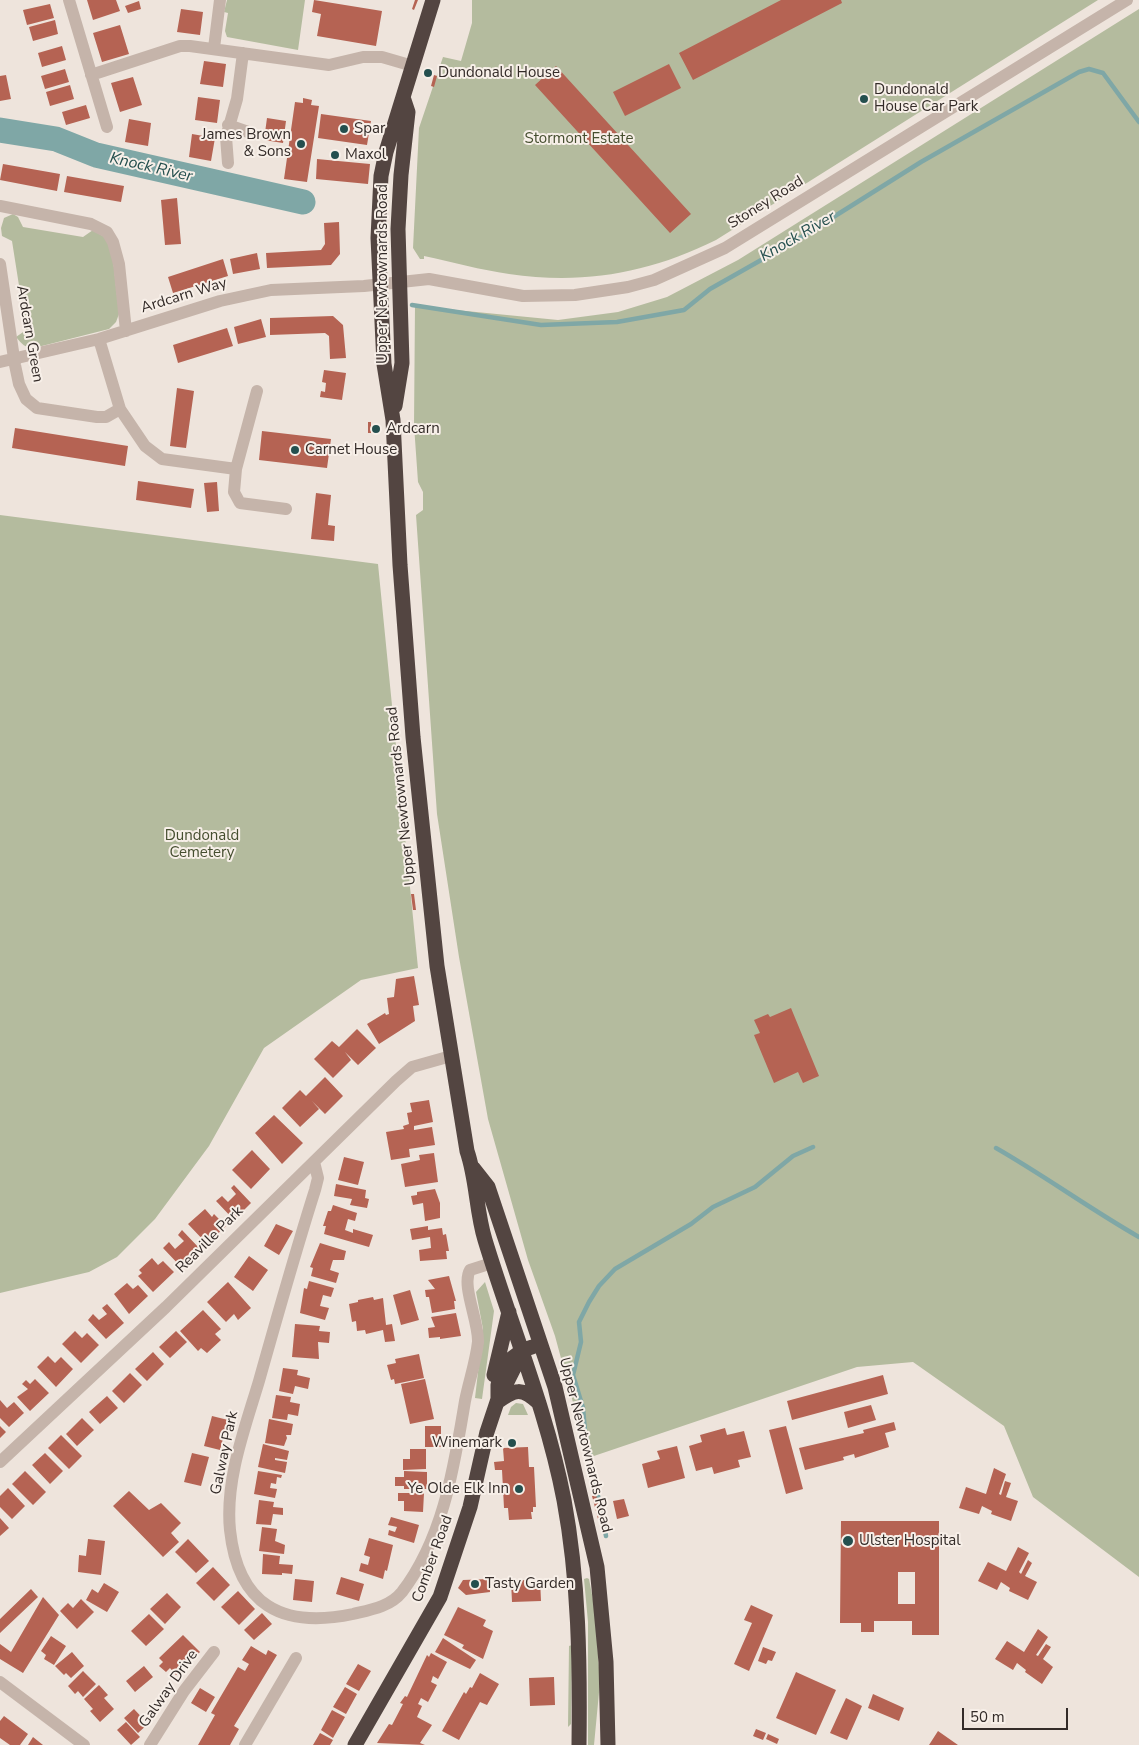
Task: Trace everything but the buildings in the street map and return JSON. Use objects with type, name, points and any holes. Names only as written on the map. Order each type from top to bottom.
[{"type":"highway","name":"Upper Newtownards Road","points":[[433,0],[404,99],[386,152],[382,176],[378,237],[384,364],[393,420],[400,566],[413,737],[437,966],[480,1221],[492,1263],[523,1350],[564,1499],[573,1557],[579,1643],[579,1745]]},
{"type":"highway","name":"Upper Newtownards Road","points":[[393,420],[402,363],[399,202],[408,112],[404,99]]},
{"type":"highway","name":"Upper Newtownards Road","points":[[472,1166],[488,1187],[559,1402],[597,1567],[606,1662],[608,1745]]},
{"type":"highway","points":[[509,1312],[496,1359],[491,1389],[497,1401],[510,1393],[519,1391],[527,1392],[538,1403]]},
{"type":"highway","name":"Comber Road","points":[[355,1745],[440,1597],[470,1507],[487,1432],[497,1401],[498,1385],[503,1365],[523,1350],[541,1345]]},
{"type":"street","points":[[69,0],[106,127]]},
{"type":"street","points":[[214,48],[220,0]]},
{"type":"street","name":"Stoney Road","points":[[380,285],[429,279],[493,292],[548,296],[598,292],[654,280],[725,248],[1127,0]]},
{"type":"street","points":[[91,75],[180,46],[214,48],[329,65],[363,57],[382,57],[413,66]]},
{"type":"street","points":[[228,163],[225,144],[228,125],[236,99],[243,53]]},
{"type":"street","points":[[228,125],[252,133]]},
{"type":"street","points":[[0,206],[91,224],[106,232],[113,242],[119,264],[126,331]]},
{"type":"street","name":"Ardcarn Green","points":[[0,264],[14,360],[19,384],[26,400],[37,408],[97,417],[106,417],[120,409]]},
{"type":"street","name":"Ardcarn Way","points":[[0,362],[99,339],[220,300],[271,290],[380,285]]},
{"type":"street","points":[[99,339],[120,409],[145,446],[162,459],[236,469]]},
{"type":"street","points":[[257,392],[236,469],[234,492],[240,503],[286,509]]},
{"type":"street","name":"Reaville Park","points":[[0,1462],[166,1307],[328,1146],[412,1067],[451,1056]]},
{"type":"street","name":"Galway Park","points":[[314,1162],[318,1178],[315,1190],[246,1426],[233,1477],[230,1530],[236,1562],[248,1588],[264,1604],[288,1616],[307,1620],[338,1617],[379,1608],[400,1594],[420,1564],[436,1529],[452,1478],[477,1348],[475,1313],[467,1274],[470,1270],[492,1263]]},
{"type":"street","name":"Galway Drive","points":[[150,1745],[184,1691],[214,1652]]},
{"type":"street","points":[[245,1745],[296,1658]]},
{"type":"street","points":[[0,1682],[84,1745]]},
{"type":"green space","points":[[227,0],[305,0],[298,50],[227,37],[225,31],[228,13],[224,12]]},
{"type":"green space","name":"Stormont Estate","points":[[472,0],[1098,0],[716,240],[666,261],[641,268],[616,274],[564,278],[509,274],[424,256],[424,259],[420,259],[413,248],[419,128],[443,57],[461,61],[472,23]]},
{"type":"green space","points":[[1139,9],[1139,1577],[1033,1497],[1004,1426],[913,1362],[857,1367],[588,1458],[555,1336],[528,1260],[488,1119],[459,957],[437,814],[416,515],[423,510],[423,492],[418,482],[414,425],[415,306],[558,320],[618,312],[667,297],[738,260]]},
{"type":"green space","points":[[13,214],[18,217],[23,227],[83,237],[93,230],[106,238],[112,249],[119,314],[116,322],[109,329],[34,348],[24,345],[16,337],[26,330],[12,241],[2,236],[1,228],[4,218]]},
{"type":"green space","name":"Dundonald Cemetery","points":[[0,515],[378,564],[418,968],[361,980],[264,1048],[209,1146],[155,1219],[117,1257],[89,1272],[0,1293]]},
{"type":"green space","points":[[485,1282],[494,1311],[482,1399],[475,1398],[483,1329],[476,1292]]},
{"type":"green space","points":[[516,1403],[523,1404],[528,1415],[508,1415],[511,1407]]},
{"type":"green space","points":[[584,1579],[589,1579],[595,1610],[600,1682],[594,1745],[588,1745],[588,1622]]},
{"type":"green space","points":[[572,1645],[571,1724],[568,1727],[569,1646]]},
{"type":"waterway","name":"Knock River","points":[[412,305],[541,325],[617,322],[684,310],[710,289],[800,238],[921,162],[1079,72],[1089,69],[1103,73],[1139,122]]},
{"type":"waterway","name":"Knock River","points":[[0,130],[56,139],[96,155],[303,202]]},
{"type":"waterway","points":[[606,1536],[585,1431],[583,1408],[573,1375],[581,1342],[579,1322],[589,1302],[599,1286],[615,1269],[691,1224],[713,1207],[755,1187],[793,1156],[813,1147]]},
{"type":"waterway","points":[[996,1148],[1139,1237]]},
{"type":"place","name":"Dundonald House","points":[[428,73]]},
{"type":"place","name":"Dundonald House Car Park","points":[[864,99]]},
{"type":"place","name":"Spar","points":[[344,129]]},
{"type":"place","name":"James Brown & Sons","points":[[301,144]]},
{"type":"place","name":"Maxol","points":[[335,155]]},
{"type":"place","name":"Ardcarn","points":[[376,429]]},
{"type":"place","name":"Carnet House","points":[[295,450]]},
{"type":"place","name":"Winemark","points":[[512,1443]]},
{"type":"place","name":"Ye Olde Elk Inn","points":[[519,1489]]},
{"type":"place","name":"Ulster Hospital","points":[[848,1541]]},
{"type":"place","name":"Tasty Garden","points":[[475,1584]]}]
